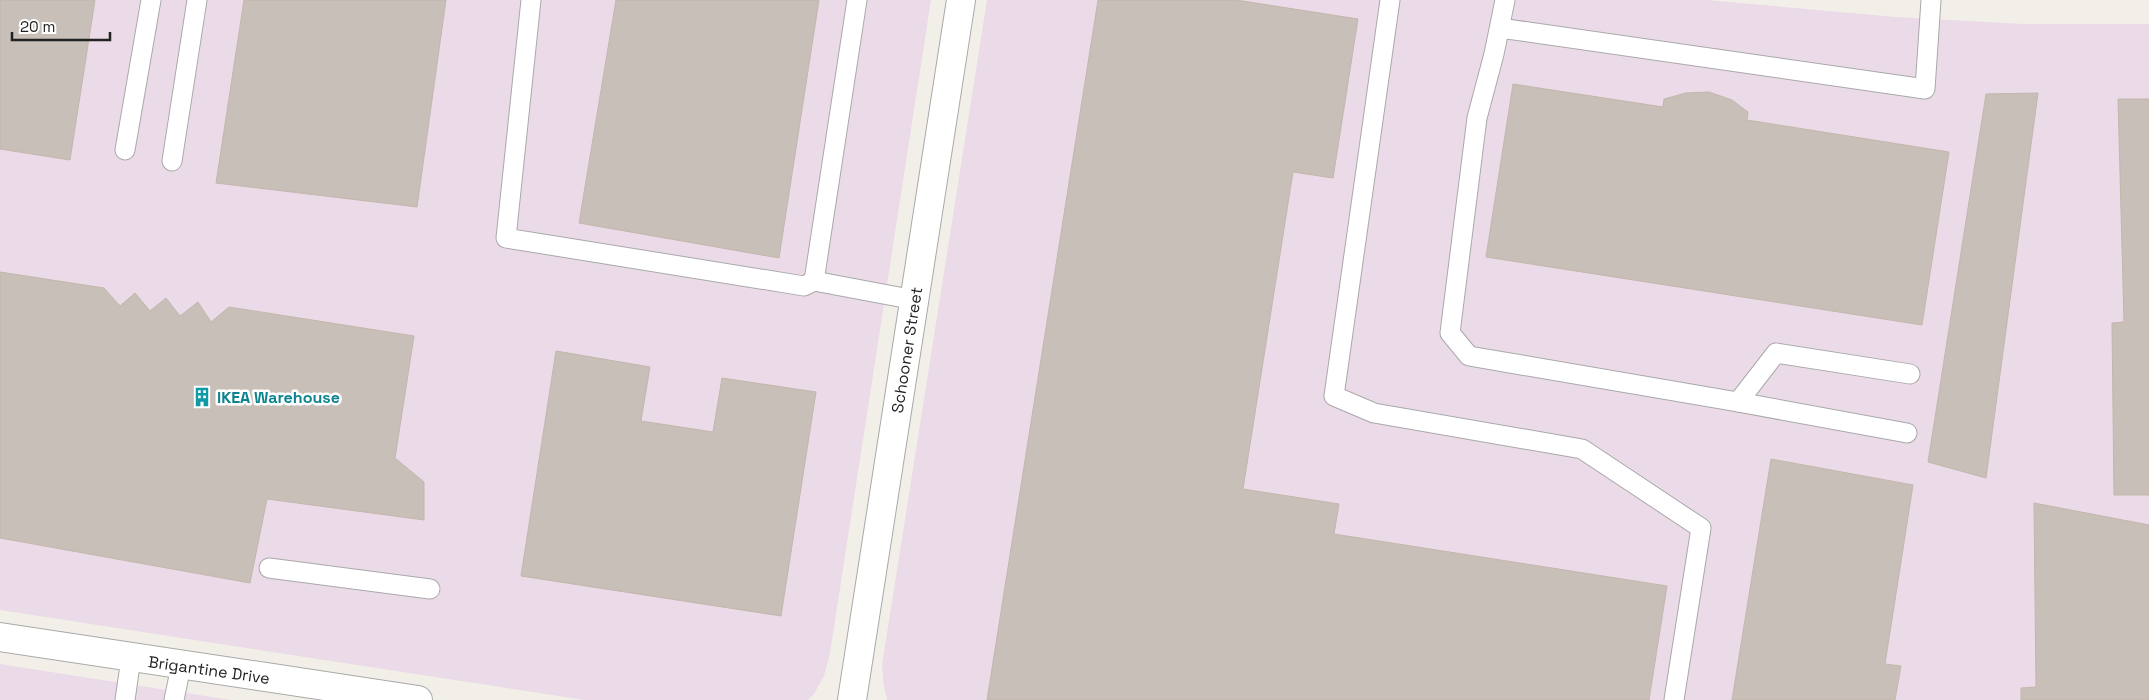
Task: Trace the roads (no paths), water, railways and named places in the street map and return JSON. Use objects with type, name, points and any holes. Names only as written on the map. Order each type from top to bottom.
[{"type":"street","name":"Schooner Street","points":[[852,700],[961,0]]},
{"type":"street","name":"Brigantine Drive","points":[[0,638],[418,700]]},
{"type":"lane","points":[[125,150],[151,0]]},
{"type":"lane","points":[[172,161],[197,0]]},
{"type":"lane","points":[[531,0],[506,238],[804,286],[814,281],[915,300]]},
{"type":"lane","points":[[814,281],[857,0]]},
{"type":"lane","points":[[1390,0],[1334,396],[1374,413],[1582,449],[1701,528],[1674,700]]},
{"type":"lane","points":[[1505,0],[1500,28],[1477,118],[1450,333],[1468,356],[1907,433]]},
{"type":"lane","points":[[1500,28],[1925,89],[1931,0]]},
{"type":"lane","points":[[1738,402],[1776,353],[1910,374]]},
{"type":"lane","points":[[269,568],[430,589]]},
{"type":"lane","points":[[125,700],[131,658]]},
{"type":"lane","points":[[174,700],[181,666]]},
{"type":"place","name":"IKEA Warehouse","points":[[202,397]]}]
